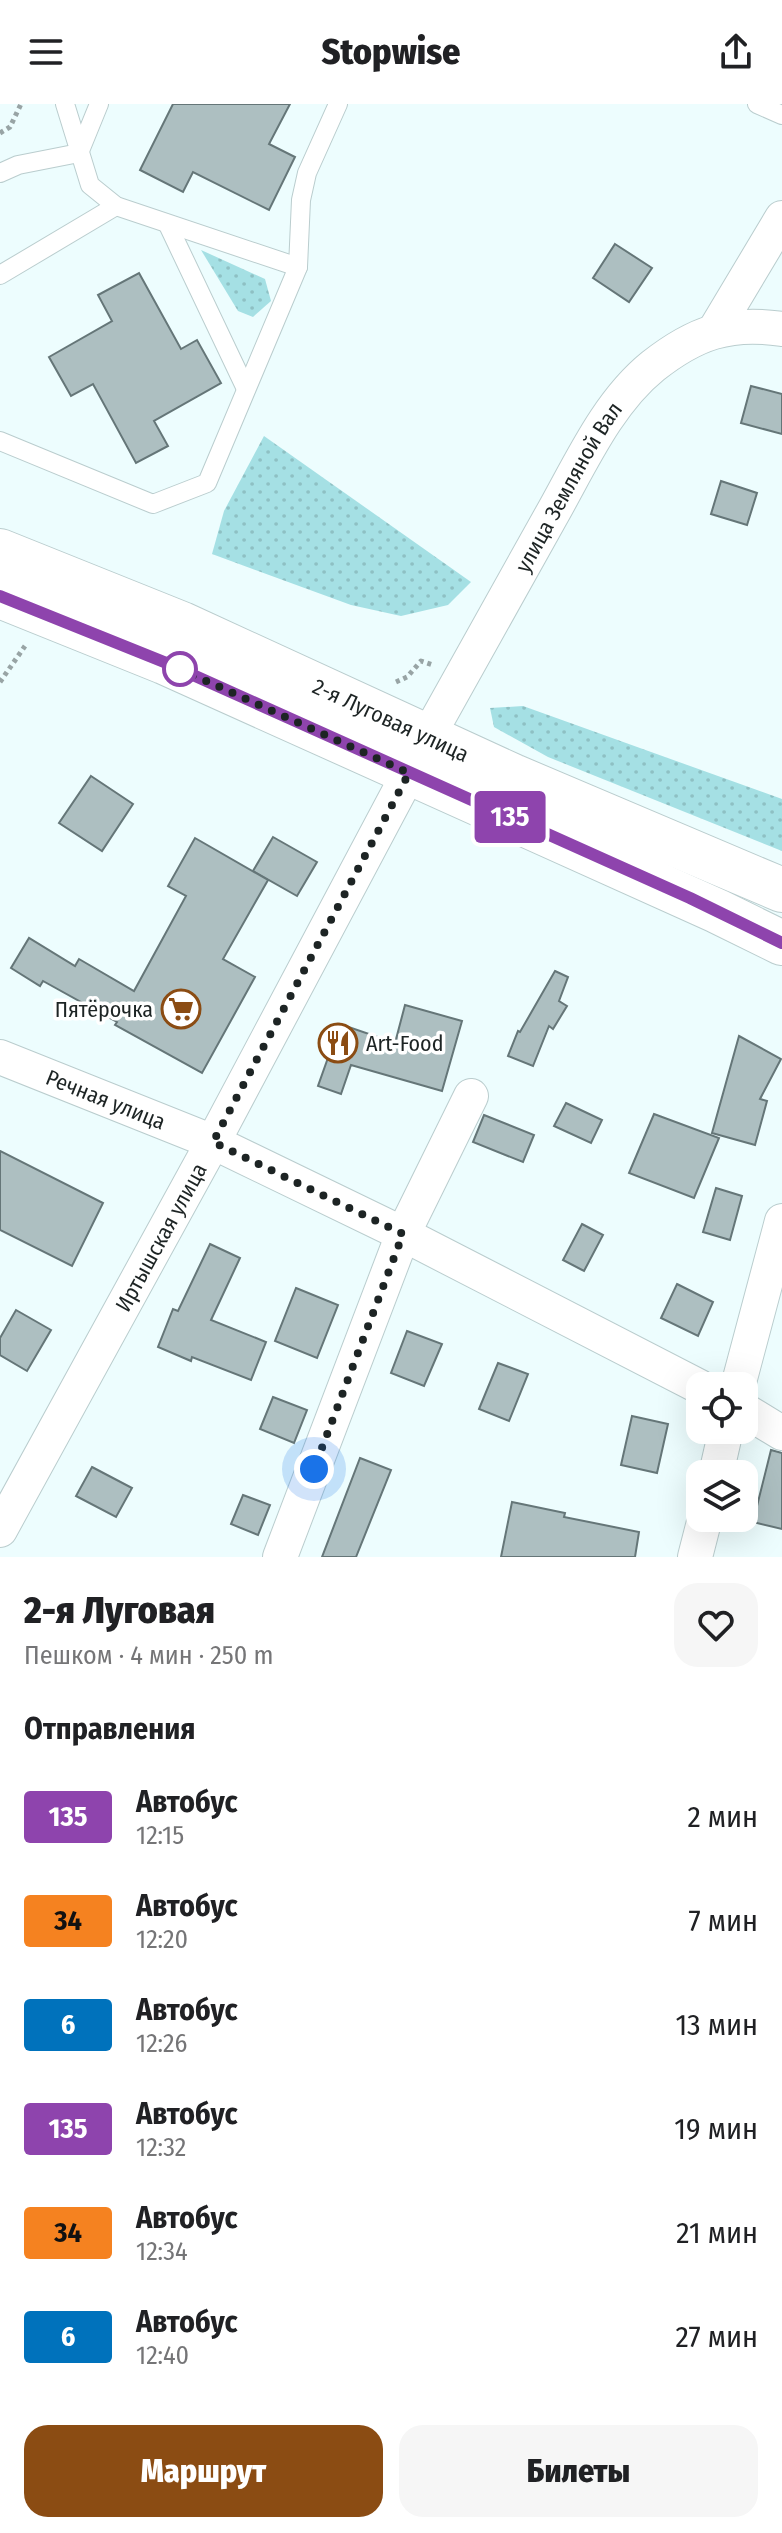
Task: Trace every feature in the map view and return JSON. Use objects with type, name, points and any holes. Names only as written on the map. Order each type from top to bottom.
[{"type":"main road","name":"2-я Луговая улица","points":[[0,551],[182,624],[418,755],[676,892],[782,943]]},
{"type":"main road","name":"2-я Луговая улица","points":[[0,596],[164,662],[782,890]]},
{"type":"street","points":[[715,330],[782,218]]},
{"type":"street","name":"улица Земляной Вал","points":[[418,755],[587,451],[631,387],[653,366],[715,330],[759,325],[782,329]]},
{"type":"street","name":"Иртышская улица","points":[[0,1530],[213,1142],[418,755]]},
{"type":"street","name":"Речная улица","points":[[0,1057],[213,1142],[403,1234],[686,1380]]},
{"type":"street","points":[[280,1557],[403,1234],[471,1096]]},
{"type":"street","points":[[742,1372],[782,1221]]},
{"type":"street","points":[[758,1418],[782,1433]]},
{"type":"street","points":[[695,1557],[701,1532]]},
{"type":"lane","points":[[65,104],[90,185],[116,206],[298,267]]},
{"type":"lane","points":[[79,153],[99,104]]},
{"type":"lane","points":[[0,441],[153,504],[207,483],[298,267],[301,200],[307,173],[338,104]]},
{"type":"lane","points":[[757,104],[782,115]]},
{"type":"lane","points":[[0,173],[18,165],[79,153]]},
{"type":"lane","points":[[0,275],[116,206]]},
{"type":"lane","points":[[168,225],[246,389]]},
{"type":"path","points":[[0,133],[10,127],[21,104]]},
{"type":"path","points":[[0,682],[27,642]]},
{"type":"shaded area","points":[[201,250],[265,279],[271,301],[253,317],[238,311]]},
{"type":"shaded area","points":[[264,436],[471,582],[448,605],[401,616],[351,605],[212,554],[224,511]]},
{"type":"shaded area","points":[[523,706],[782,799],[782,851],[548,757],[494,727],[490,708]]},
{"type":"building","points":[[173,104],[290,104],[269,144],[295,157],[269,210],[193,172],[183,192],[140,170]]},
{"type":"building","points":[[615,244],[652,268],[629,302],[593,278]]},
{"type":"building","points":[[139,273],[181,349],[197,340],[221,383],[154,421],[168,446],[136,463],[93,384],[71,396],[49,357],[112,321],[98,295]]},
{"type":"building","points":[[751,386],[782,394],[782,434],[741,423]]},
{"type":"building","points":[[721,481],[757,493],[747,525],[711,514]]},
{"type":"building","points":[[91,776],[133,804],[102,851],[59,823]]},
{"type":"building","points":[[273,837],[317,862],[297,896],[253,871]]},
{"type":"building","points":[[195,838],[268,880],[223,959],[255,977],[202,1073],[43,981],[40,986],[11,968],[29,938],[75,966],[79,959],[134,991],[186,896],[168,886]]},
{"type":"building","points":[[555,971],[568,977],[559,1001],[567,1006],[553,1029],[549,1026],[533,1066],[508,1056],[518,1031]]},
{"type":"building","points":[[405,1005],[462,1021],[442,1091],[351,1065],[341,1094],[318,1086],[340,1024],[395,1043]]},
{"type":"building","points":[[739,1036],[781,1059],[760,1099],[767,1101],[755,1145],[712,1133]]},
{"type":"building","points":[[566,1103],[602,1120],[591,1143],[554,1126]]},
{"type":"building","points":[[654,1114],[719,1138],[694,1198],[629,1173]]},
{"type":"building","points":[[484,1115],[534,1135],[523,1162],[473,1142]]},
{"type":"building","points":[[0,1151],[103,1203],[72,1266],[0,1230]]},
{"type":"building","points":[[716,1188],[742,1196],[730,1240],[703,1232]]},
{"type":"building","points":[[582,1224],[603,1235],[584,1271],[563,1260]]},
{"type":"building","points":[[210,1244],[240,1258],[211,1320],[266,1342],[251,1380],[158,1347],[173,1309],[178,1311]]},
{"type":"building","points":[[677,1284],[713,1302],[698,1336],[661,1318]]},
{"type":"building","points":[[296,1288],[338,1305],[317,1358],[275,1341]]},
{"type":"building","points":[[16,1310],[51,1330],[27,1371],[0,1355],[0,1338]]},
{"type":"building","points":[[407,1331],[442,1344],[424,1386],[391,1373]]},
{"type":"building","points":[[498,1363],[528,1374],[509,1421],[479,1409]]},
{"type":"building","points":[[273,1397],[307,1410],[294,1443],[260,1429]]},
{"type":"building","points":[[632,1416],[668,1424],[657,1473],[621,1465]]},
{"type":"building","points":[[771,1450],[782,1453],[782,1529],[758,1523],[758,1502]]},
{"type":"building","points":[[360,1458],[391,1470],[356,1557],[322,1557]]},
{"type":"building","points":[[92,1467],[132,1488],[116,1517],[76,1496]]},
{"type":"building","points":[[243,1495],[270,1505],[258,1535],[231,1524]]},
{"type":"building","points":[[512,1502],[565,1513],[564,1517],[639,1532],[635,1557],[501,1557]]},
{"type":"bus line","name":"135","points":[[0,596],[164,662],[690,898],[782,943]]},
{"type":"place","name":"Пятёрочка","points":[[181,1009]]},
{"type":"place","name":"Art-Food","points":[[338,1043]]},
{"type":"route","points":[[180,669],[409,773],[213,1142],[403,1234],[314,1469]]}]
